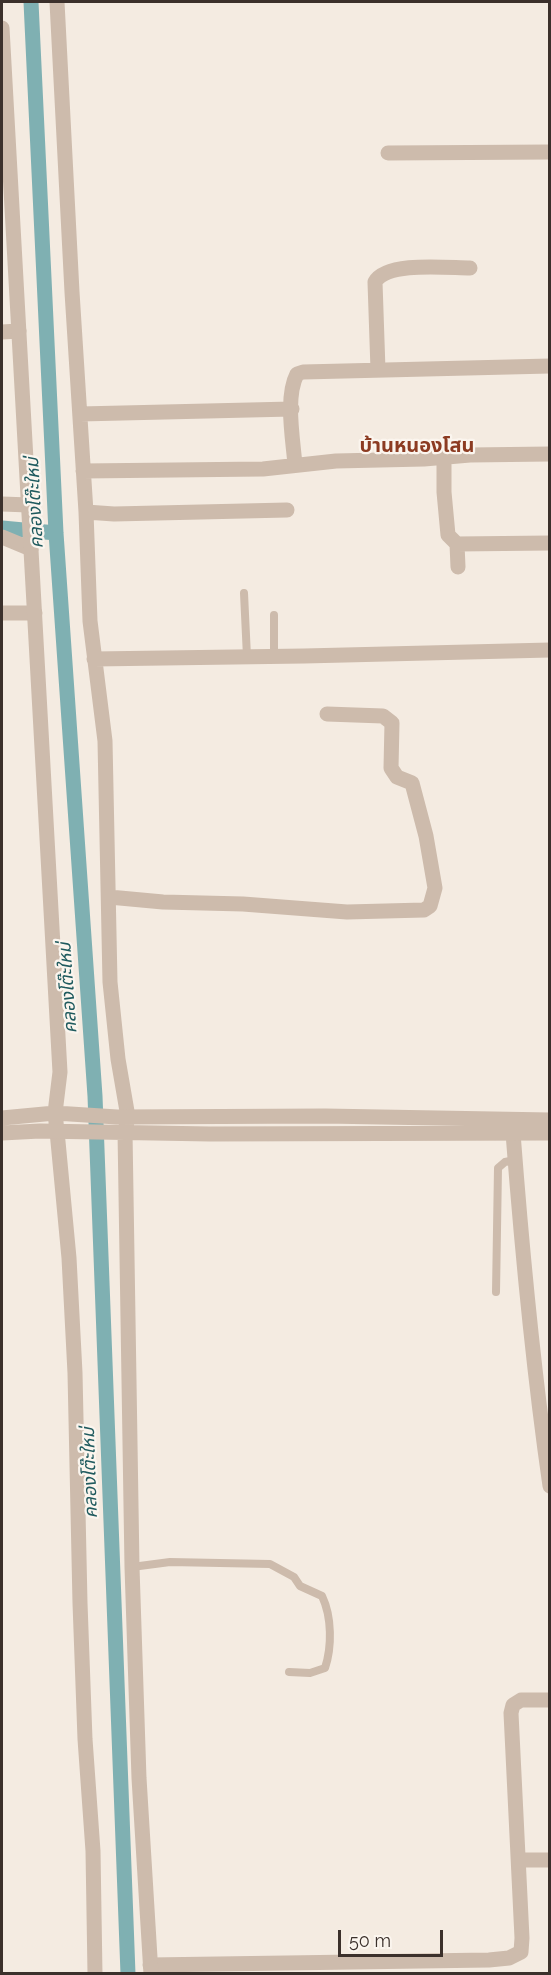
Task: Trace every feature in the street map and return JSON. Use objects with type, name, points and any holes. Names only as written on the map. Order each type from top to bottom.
[{"type":"street","points":[[57,2],[86,512],[90,621],[105,741],[110,982],[124,1125],[132,1567],[139,1778],[151,1969],[489,1960],[509,1958],[521,1952],[512,1713],[513,1705],[521,1700],[549,1700]]},
{"type":"street","points":[[2,28],[75,1373],[80,1603],[85,1739],[93,1851],[95,1974]]},
{"type":"street","points":[[388,153],[549,152]]},
{"type":"street","points":[[378,370],[375,282],[378,276],[386,272],[408,268],[470,267]]},
{"type":"street","points":[[2,332],[19,331]]},
{"type":"street","points":[[295,465],[292,382],[297,374],[303,372],[549,366]]},
{"type":"street","points":[[80,414],[292,409]]},
{"type":"street","points":[[83,471],[263,469],[336,461],[549,454]]},
{"type":"street","points":[[444,458],[448,535],[457,544],[458,567]]},
{"type":"street","points":[[2,504],[29,509]]},
{"type":"street","points":[[86,512],[114,514],[287,510]]},
{"type":"street","points":[[2,537],[30,544]]},
{"type":"street","points":[[457,544],[549,543]]},
{"type":"street","points":[[2,613],[35,614]]},
{"type":"street","points":[[94,659],[549,650]]},
{"type":"street","points":[[109,897],[347,912],[424,910],[430,906],[435,888],[426,836],[412,783],[397,777],[391,768],[392,723],[383,716],[327,714]]},
{"type":"street","points":[[2,1118],[61,1114],[124,1125],[210,1134],[549,1133]]},
{"type":"street","points":[[2,1133],[325,1116],[549,1120]]},
{"type":"street","points":[[513,1133],[520,1240],[549,1486]]},
{"type":"street","points":[[519,1860],[549,1860]]},
{"type":"lane","points":[[244,594],[247,657]]},
{"type":"lane","points":[[274,615],[274,657]]},
{"type":"lane","points":[[496,1292],[498,1168],[505,1162],[515,1160]]},
{"type":"lane","points":[[132,1567],[170,1562],[229,1562],[270,1564],[286,1571],[300,1586],[322,1596],[326,1603],[329,1626],[329,1656],[325,1668],[310,1673],[290,1672]]},
{"type":"waterway","name":"คลองโต๊ะใหม่","points":[[31,2],[56,533],[95,1096],[128,1974]]},
{"type":"waterway","points":[[2,528],[56,533]]},
{"type":"district","name":"บ้านหนองโสน","points":[[417,446]]}]
